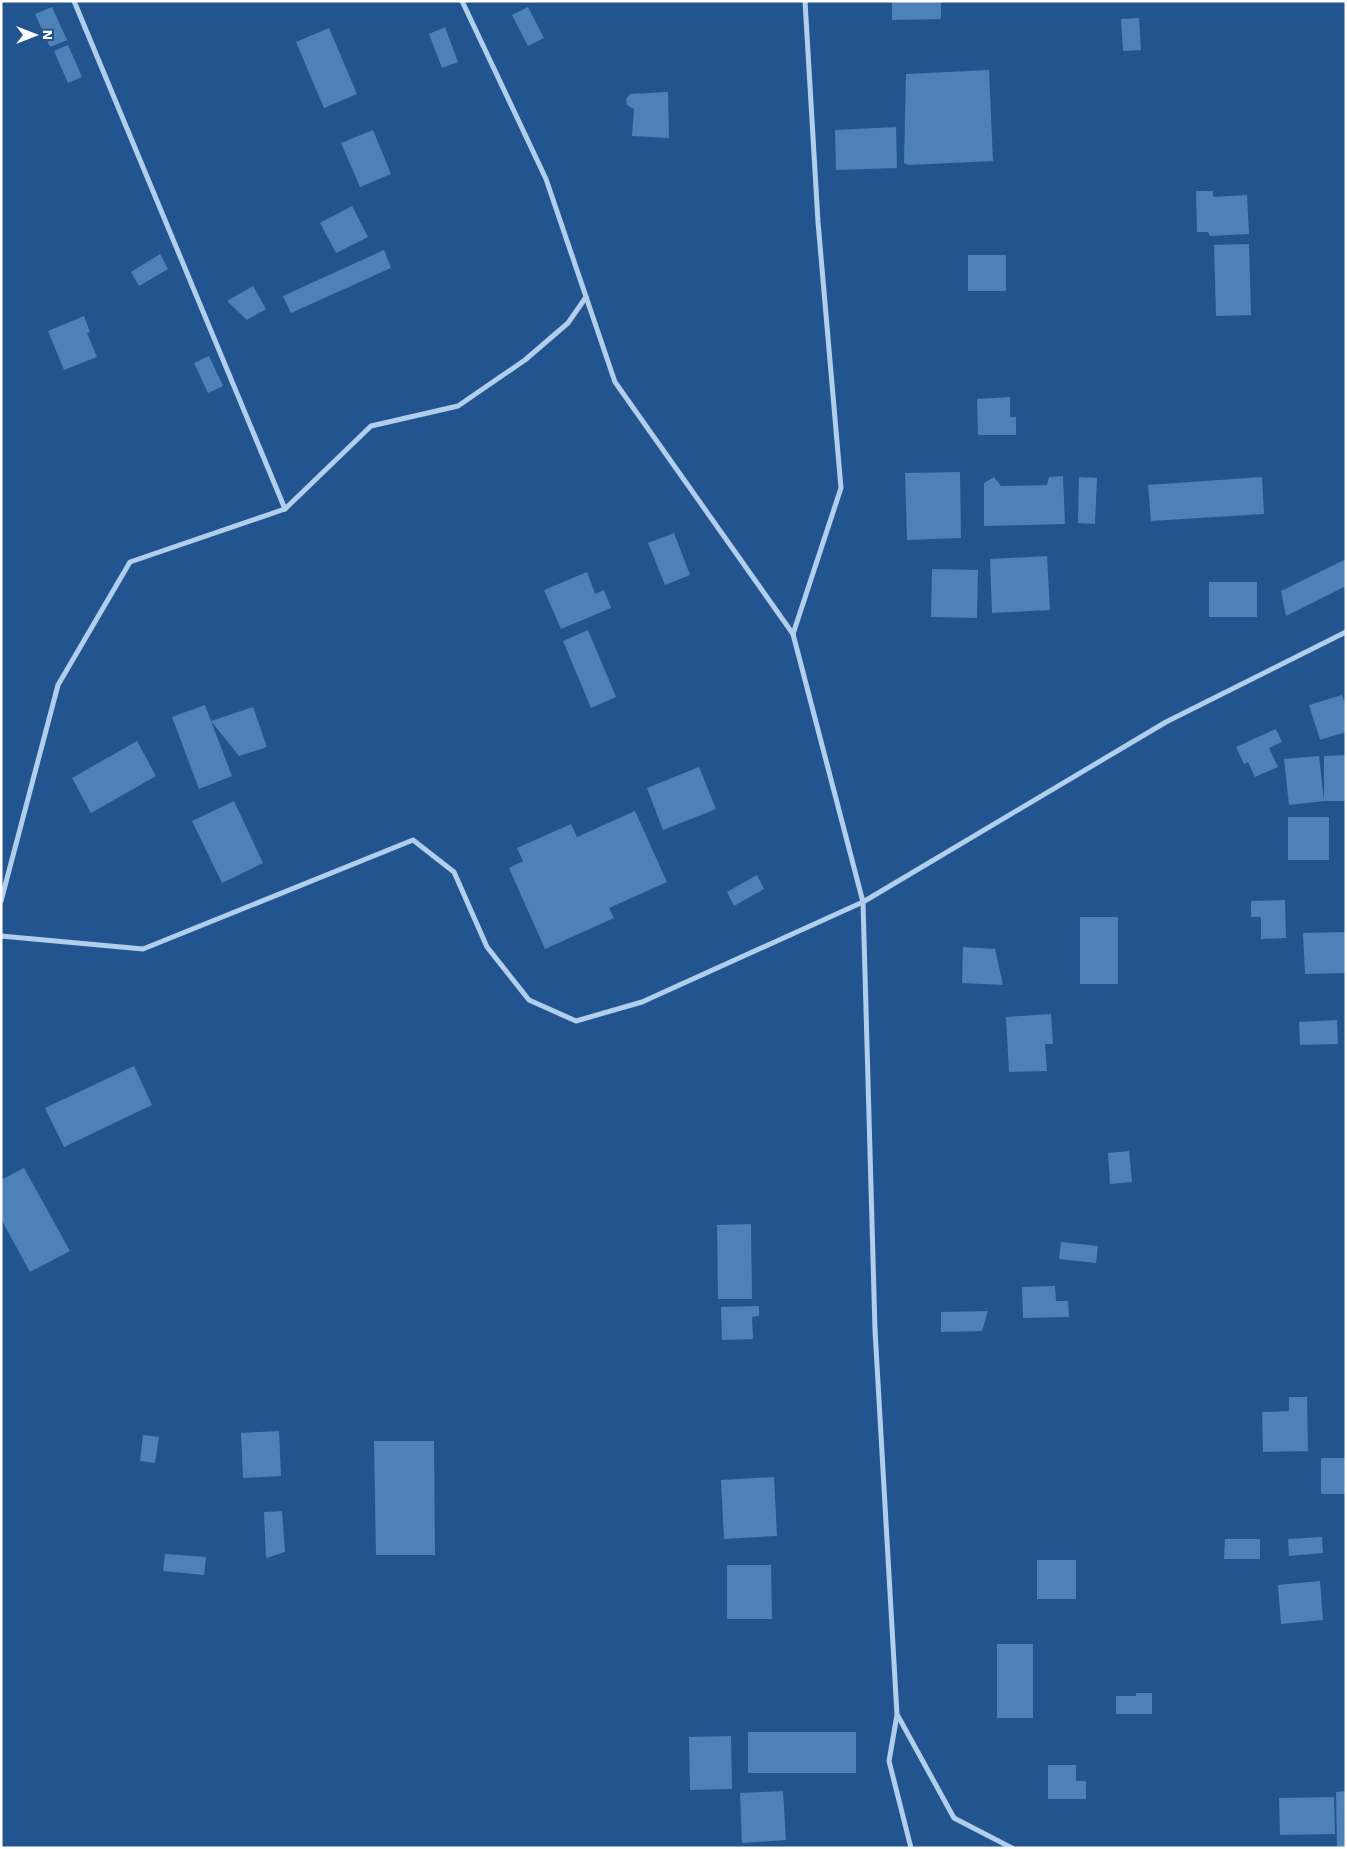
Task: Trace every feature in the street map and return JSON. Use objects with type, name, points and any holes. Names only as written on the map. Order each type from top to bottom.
[{"type":"street","points":[[74,1],[284,509]]},
{"type":"street","points":[[462,1],[546,179],[615,382],[793,634],[863,902],[875,1330],[897,1715],[889,1761],[911,1848]]},
{"type":"street","points":[[793,634],[841,488],[818,222],[805,1]]},
{"type":"street","points":[[1,901],[58,685],[130,562],[284,509],[371,426],[458,406],[525,360],[568,323],[586,297]]},
{"type":"street","points":[[1,936],[143,949],[413,840],[454,872],[487,947],[529,1000],[576,1022],[642,1002],[863,902],[1166,722],[1346,632]]},
{"type":"street","points":[[897,1715],[954,1818],[1012,1848]]},
{"type":"building","points":[[892,1],[941,1],[941,19],[892,20]]},
{"type":"building","points":[[52,7],[67,40],[50,47],[35,14]]},
{"type":"building","points":[[528,7],[544,38],[528,46],[512,15]]},
{"type":"building","points":[[1139,18],[1141,50],[1123,51],[1121,19]]},
{"type":"building","points":[[445,27],[458,62],[442,68],[429,34]]},
{"type":"building","points":[[329,28],[357,94],[324,108],[296,42]]},
{"type":"building","points":[[68,45],[82,77],[68,83],[54,51]]},
{"type":"building","points":[[989,70],[993,161],[909,165],[904,163],[906,74]]},
{"type":"building","points":[[668,92],[669,138],[632,136],[634,109],[627,105],[626,99],[630,94]]},
{"type":"building","points":[[896,127],[897,168],[836,170],[835,130]]},
{"type":"building","points":[[373,130],[391,174],[360,187],[341,143]]},
{"type":"building","points":[[1196,191],[1213,191],[1213,197],[1247,195],[1249,234],[1210,236],[1208,232],[1197,232]]},
{"type":"building","points":[[352,206],[368,237],[336,253],[320,223]]},
{"type":"building","points":[[1249,244],[1251,315],[1216,316],[1214,245]]},
{"type":"building","points":[[384,250],[391,268],[291,313],[283,296]]},
{"type":"building","points":[[160,254],[168,269],[139,286],[131,272]]},
{"type":"building","points":[[968,255],[1006,255],[1006,291],[968,291]]},
{"type":"building","points":[[253,286],[266,309],[247,320],[227,301]]},
{"type":"building","points":[[84,316],[90,332],[87,333],[97,357],[64,370],[48,331]]},
{"type":"building","points":[[209,356],[223,386],[208,393],[194,363]]},
{"type":"building","points":[[1010,397],[1010,417],[1016,417],[1016,435],[978,435],[977,399]]},
{"type":"building","points":[[960,472],[961,538],[907,540],[905,473]]},
{"type":"building","points":[[1063,476],[1065,524],[984,526],[984,483],[994,477],[1001,486],[1047,485],[1049,477]]},
{"type":"building","points":[[1079,477],[1097,478],[1095,524],[1078,523]]},
{"type":"building","points":[[1262,477],[1264,514],[1151,521],[1148,485]]},
{"type":"building","points":[[674,533],[690,575],[665,585],[648,543]]},
{"type":"building","points":[[1047,556],[1050,610],[992,613],[990,559]]},
{"type":"building","points":[[1346,559],[1346,586],[1286,616],[1281,591]]},
{"type":"building","points":[[932,569],[978,570],[977,618],[931,617]]},
{"type":"building","points":[[587,572],[595,594],[604,590],[611,608],[561,629],[544,590]]},
{"type":"building","points":[[1209,582],[1257,582],[1257,617],[1209,617]]},
{"type":"building","points":[[588,630],[616,697],[591,708],[563,641]]},
{"type":"building","points":[[1342,695],[1346,707],[1346,732],[1320,740],[1309,705]]},
{"type":"building","points":[[205,705],[232,776],[199,789],[172,717]]},
{"type":"building","points":[[253,707],[267,747],[239,756],[211,721]]},
{"type":"building","points":[[1276,729],[1282,742],[1269,748],[1278,767],[1255,777],[1248,762],[1244,764],[1236,747]]},
{"type":"building","points":[[137,741],[156,776],[91,813],[72,778]]},
{"type":"building","points":[[1346,755],[1346,801],[1324,801],[1324,756]]},
{"type":"building","points":[[1319,756],[1324,801],[1289,805],[1284,759]]},
{"type":"building","points":[[699,767],[716,809],[663,830],[647,788]]},
{"type":"building","points":[[234,801],[263,863],[222,883],[192,821]]},
{"type":"building","points":[[635,811],[667,882],[609,908],[614,918],[545,949],[509,868],[523,861],[517,848],[571,824],[577,837]]},
{"type":"building","points":[[1288,817],[1329,817],[1329,860],[1288,860]]},
{"type":"building","points":[[757,875],[764,889],[734,906],[727,892]]},
{"type":"building","points":[[1285,900],[1286,938],[1261,939],[1261,917],[1251,917],[1251,901]]},
{"type":"building","points":[[1080,917],[1118,917],[1118,984],[1080,984]]},
{"type":"building","points":[[1346,932],[1346,973],[1305,974],[1303,933]]},
{"type":"building","points":[[963,947],[995,949],[1003,985],[962,983]]},
{"type":"building","points":[[1051,1014],[1053,1044],[1045,1044],[1047,1071],[1009,1072],[1006,1017]]},
{"type":"building","points":[[1337,1020],[1338,1044],[1300,1045],[1299,1022]]},
{"type":"building","points":[[134,1066],[152,1105],[64,1147],[45,1108]]},
{"type":"building","points":[[1129,1151],[1132,1182],[1110,1184],[1108,1153]]},
{"type":"building","points":[[24,1168],[70,1251],[30,1272],[1,1219],[1,1180]]},
{"type":"building","points":[[751,1224],[752,1299],[718,1299],[717,1225]]},
{"type":"building","points":[[1061,1242],[1098,1246],[1096,1263],[1059,1259]]},
{"type":"building","points":[[1055,1286],[1056,1301],[1068,1301],[1069,1317],[1023,1318],[1022,1287]]},
{"type":"building","points":[[759,1306],[759,1316],[752,1317],[753,1339],[722,1340],[721,1307]]},
{"type":"building","points":[[988,1311],[982,1331],[941,1332],[941,1312]]},
{"type":"building","points":[[1289,1397],[1307,1397],[1308,1451],[1263,1452],[1262,1412],[1289,1411]]},
{"type":"building","points":[[279,1431],[281,1476],[243,1478],[241,1433]]},
{"type":"building","points":[[143,1435],[159,1437],[155,1463],[140,1461]]},
{"type":"building","points":[[374,1441],[434,1441],[435,1555],[376,1555]]},
{"type":"building","points":[[1321,1458],[1346,1458],[1346,1494],[1321,1494]]},
{"type":"building","points":[[774,1477],[777,1536],[724,1539],[721,1480]]},
{"type":"building","points":[[282,1511],[285,1552],[266,1558],[264,1512]]},
{"type":"building","points":[[1322,1537],[1323,1553],[1289,1556],[1288,1539]]},
{"type":"building","points":[[1225,1539],[1260,1539],[1260,1559],[1224,1559]]},
{"type":"building","points":[[165,1554],[206,1557],[204,1575],[163,1571]]},
{"type":"building","points":[[1037,1560],[1076,1560],[1076,1599],[1037,1599]]},
{"type":"building","points":[[727,1565],[771,1565],[772,1619],[727,1619]]},
{"type":"building","points":[[1320,1581],[1323,1620],[1281,1624],[1278,1585]]},
{"type":"building","points":[[997,1644],[1033,1644],[1033,1718],[997,1718]]},
{"type":"building","points":[[1136,1693],[1152,1693],[1152,1714],[1116,1714],[1116,1696],[1136,1696]]},
{"type":"building","points":[[748,1732],[856,1732],[856,1773],[748,1773]]},
{"type":"building","points":[[731,1736],[732,1789],[690,1790],[689,1737]]},
{"type":"building","points":[[1048,1765],[1076,1765],[1076,1781],[1086,1781],[1086,1799],[1048,1799]]},
{"type":"building","points":[[783,1791],[786,1840],[742,1843],[740,1793]]},
{"type":"building","points":[[1346,1791],[1346,1848],[1337,1848],[1336,1792]]},
{"type":"building","points":[[1334,1797],[1335,1834],[1280,1835],[1279,1798]]}]
